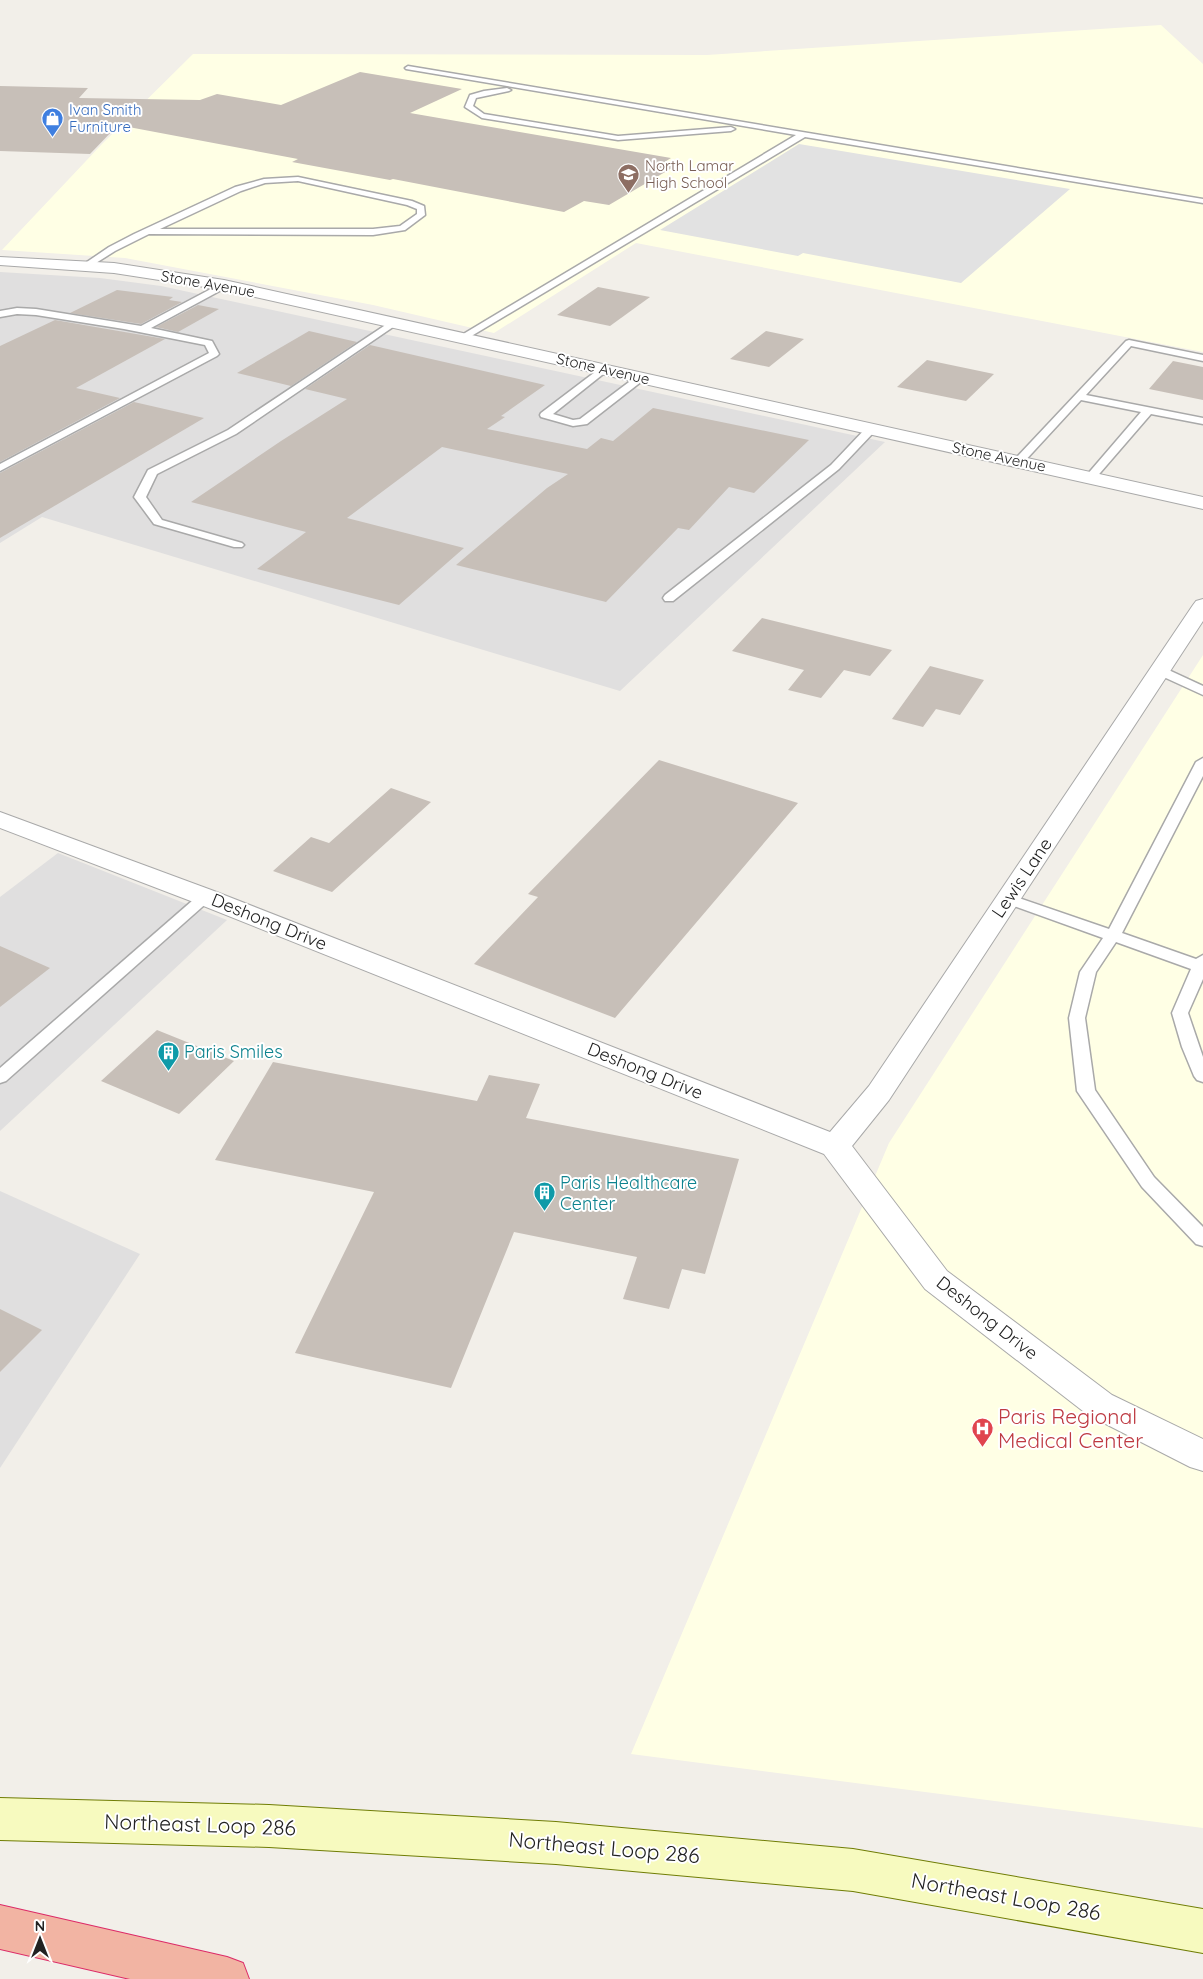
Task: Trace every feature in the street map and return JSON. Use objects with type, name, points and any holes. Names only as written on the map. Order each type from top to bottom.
[{"type":"highway","points":[[0,1927],[227,1979]]},
{"type":"main road","name":"Northeast Loop 286","points":[[0,1819],[269,1826],[556,1843],[843,1869],[1203,1931]]},
{"type":"street","name":"Stone Avenue","points":[[0,261],[114,268],[224,285],[1203,503]]},
{"type":"street","name":"Lewis Lane","points":[[835,1146],[879,1094],[1203,605]]},
{"type":"street","name":"Deshong Drive","points":[[0,819],[205,897],[835,1146],[936,1280],[1100,1405],[1203,1456]]},
{"type":"lane","points":[[408,68],[1203,201]]},
{"type":"lane","points":[[532,89],[484,93],[473,97],[469,107],[482,116],[596,136],[638,137],[752,127]]},
{"type":"lane","points":[[463,338],[802,135]]},
{"type":"lane","points":[[85,266],[112,249],[148,231],[238,189],[264,181],[280,179],[307,181],[409,203],[421,208],[421,215],[402,228],[373,232],[148,231]]},
{"type":"lane","points":[[144,328],[224,285]]},
{"type":"lane","points":[[0,314],[7,312],[42,313],[144,328],[209,343],[214,354],[0,468]]},
{"type":"lane","points":[[238,545],[158,522],[140,496],[152,472],[232,432],[393,323]]},
{"type":"lane","points":[[1018,462],[1130,343],[1203,358]]},
{"type":"lane","points":[[603,369],[545,415],[573,423],[583,422],[641,378]]},
{"type":"lane","points":[[1080,397],[1203,420]]},
{"type":"lane","points":[[1128,406],[1161,402]]},
{"type":"lane","points":[[1188,406],[1203,420]]},
{"type":"lane","points":[[1090,478],[1148,411]]},
{"type":"lane","points":[[669,598],[834,467],[871,429]]},
{"type":"lane","points":[[1160,670],[1203,690]]},
{"type":"lane","points":[[1203,762],[1113,935],[1088,972],[1077,1018],[1086,1091],[1148,1182],[1203,1239]]},
{"type":"lane","points":[[0,1077],[205,897]]},
{"type":"lane","points":[[1008,899],[1202,964],[1180,1013],[1190,1047],[1203,1076]]},
{"type":"shaded area","name":"North Lamar High School","points":[[1161,25],[1203,64],[1203,352],[636,243],[494,333],[373,305],[125,258],[2,250],[102,144],[193,54],[707,55]]},
{"type":"shaded area","points":[[799,144],[1070,189],[961,283],[803,253],[798,256],[660,230]]},
{"type":"shaded area","points":[[0,272],[100,278],[161,286],[885,442],[620,691],[42,517],[0,543]]},
{"type":"shaded area","name":"Paris Regional Medical Center","points":[[1203,655],[1203,1828],[631,1754],[889,1143]]},
{"type":"shaded area","points":[[58,853],[227,920],[0,1131],[0,897]]},
{"type":"shaded area","points":[[0,1191],[140,1254],[0,1468]]},
{"type":"building","points":[[360,72],[462,89],[410,113],[671,158],[663,163],[677,165],[609,205],[584,201],[564,212],[393,179],[292,162],[298,159],[118,125],[90,154],[0,151],[0,86],[88,88],[79,98],[200,100],[217,94],[281,105]]},
{"type":"building","points":[[598,287],[650,297],[610,326],[557,315]]},
{"type":"building","points":[[117,290],[173,297],[169,300],[182,302],[141,324],[70,313]]},
{"type":"building","points":[[198,305],[219,309],[178,332],[156,327]]},
{"type":"building","points":[[55,320],[165,339],[76,388],[120,398],[0,462],[0,346]]},
{"type":"building","points":[[309,331],[357,342],[291,386],[237,373]]},
{"type":"building","points":[[766,331],[804,339],[769,367],[730,359]]},
{"type":"building","points":[[370,345],[545,385],[501,416],[505,417],[487,429],[587,449],[601,438],[613,441],[653,408],[809,440],[754,493],[729,487],[689,530],[678,528],[606,602],[456,565],[547,488],[568,474],[442,447],[347,518],[464,548],[399,605],[257,569],[306,532],[191,502],[347,399],[305,389]]},
{"type":"building","points":[[927,360],[994,374],[966,401],[897,387]]},
{"type":"building","points":[[1173,361],[1203,367],[1203,400],[1149,389]]},
{"type":"building","points":[[134,402],[204,418],[0,538],[0,473]]},
{"type":"building","points":[[762,618],[892,650],[870,676],[844,670],[821,698],[788,690],[804,670],[732,651]]},
{"type":"building","points":[[930,666],[984,680],[960,715],[936,709],[923,727],[892,719]]},
{"type":"building","points":[[659,760],[798,803],[615,1018],[474,964],[538,897],[528,894]]},
{"type":"building","points":[[391,788],[431,802],[332,892],[273,871],[311,837],[329,843]]},
{"type":"building","points":[[0,946],[50,968],[0,1007]]},
{"type":"building","name":"Paris Smiles","points":[[157,1030],[234,1061],[179,1114],[101,1081]]},
{"type":"building","name":"Paris Healthcare Center","points":[[273,1062],[477,1101],[489,1075],[540,1084],[526,1118],[739,1159],[705,1274],[682,1269],[669,1309],[623,1299],[637,1257],[514,1232],[451,1388],[295,1353],[374,1192],[215,1160]]},
{"type":"building","points":[[0,1309],[42,1330],[0,1372]]},
{"type":"place","name":"Ivan Smith Furniture","points":[[53,138]]},
{"type":"place","name":"North Lamar High School","points":[[629,194]]},
{"type":"place","name":"Paris Smiles","points":[[168,1071]]},
{"type":"place","name":"Paris Healthcare Center","points":[[544,1212]]},
{"type":"place","name":"Paris Regional Medical Center","points":[[982,1448]]}]
